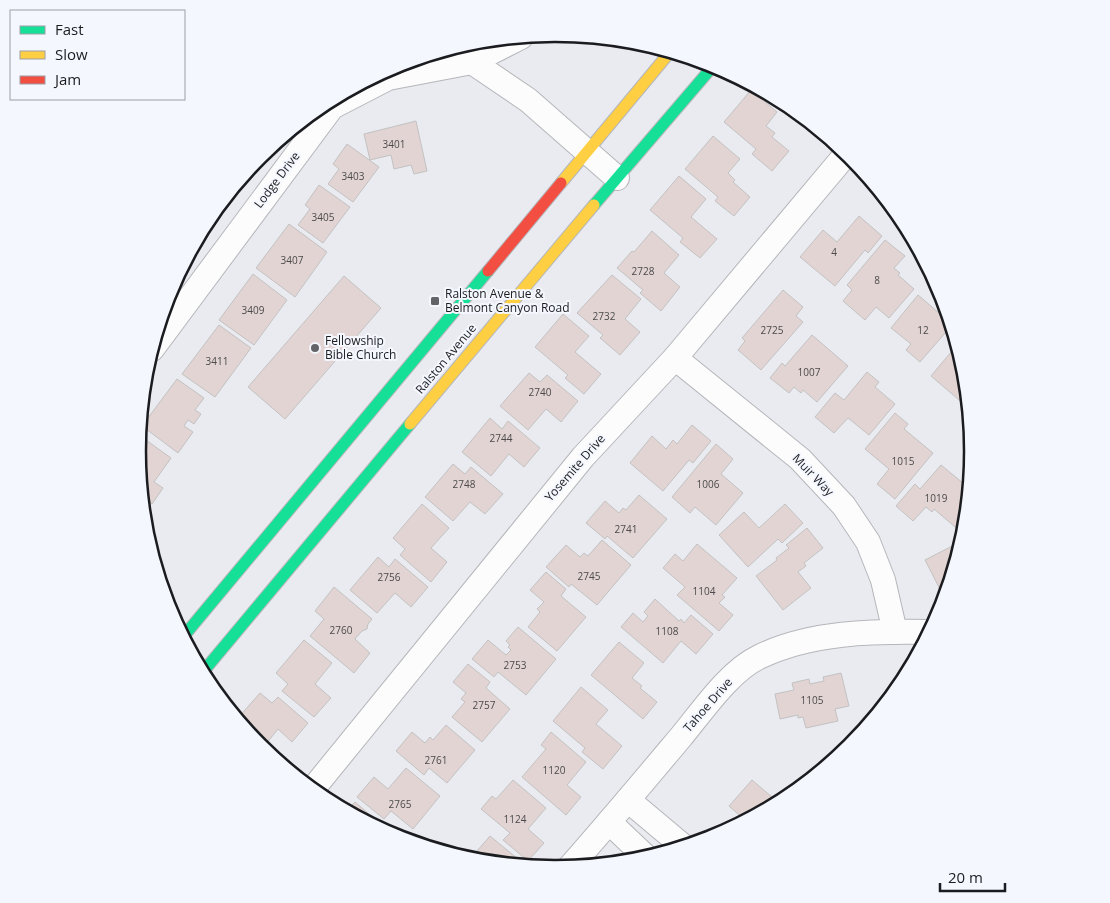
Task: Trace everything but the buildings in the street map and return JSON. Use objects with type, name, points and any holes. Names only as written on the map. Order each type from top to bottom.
[{"type":"main road","name":"Ralston Avenue","points":[[188,631],[665,57]]},
{"type":"main road","name":"Ralston Avenue","points":[[207,667],[617,178],[708,73]]},
{"type":"street","name":"Lodge Drive","points":[[392,77],[480,49]]},
{"type":"street","points":[[464,54],[528,100],[617,178]]},
{"type":"street","name":"Lodge Drive","points":[[344,101],[378,83]]},
{"type":"street","name":"Lodge Drive","points":[[164,333],[330,110]]},
{"type":"street","name":"Yosemite Drive","points":[[317,784],[583,457],[675,358],[841,159]]},
{"type":"street","name":"Muir Way","points":[[675,358],[800,459],[844,506],[871,549],[883,580],[895,632]]},
{"type":"street","name":"Tahoe Drive","points":[[576,860],[729,679],[757,658],[789,644],[837,636],[922,632]]},
{"type":"street","points":[[628,800],[678,842]]},
{"type":"street","points":[[609,822],[641,852]]},
{"type":"traffic: fast","points":[[594,205],[708,72]]},
{"type":"traffic: fast","points":[[188,631],[488,271]]},
{"type":"traffic: fast","points":[[207,667],[410,424]]},
{"type":"traffic: slow","points":[[561,183],[665,57]]},
{"type":"traffic: slow","points":[[410,424],[594,205]]},
{"type":"traffic: jam","points":[[488,271],[561,183]]},
{"type":"place","name":"Ralston Avenue & Belmont Canyon Road","points":[[435,301]]},
{"type":"place","name":"Fellowship Bible Church","points":[[315,348]]}]
